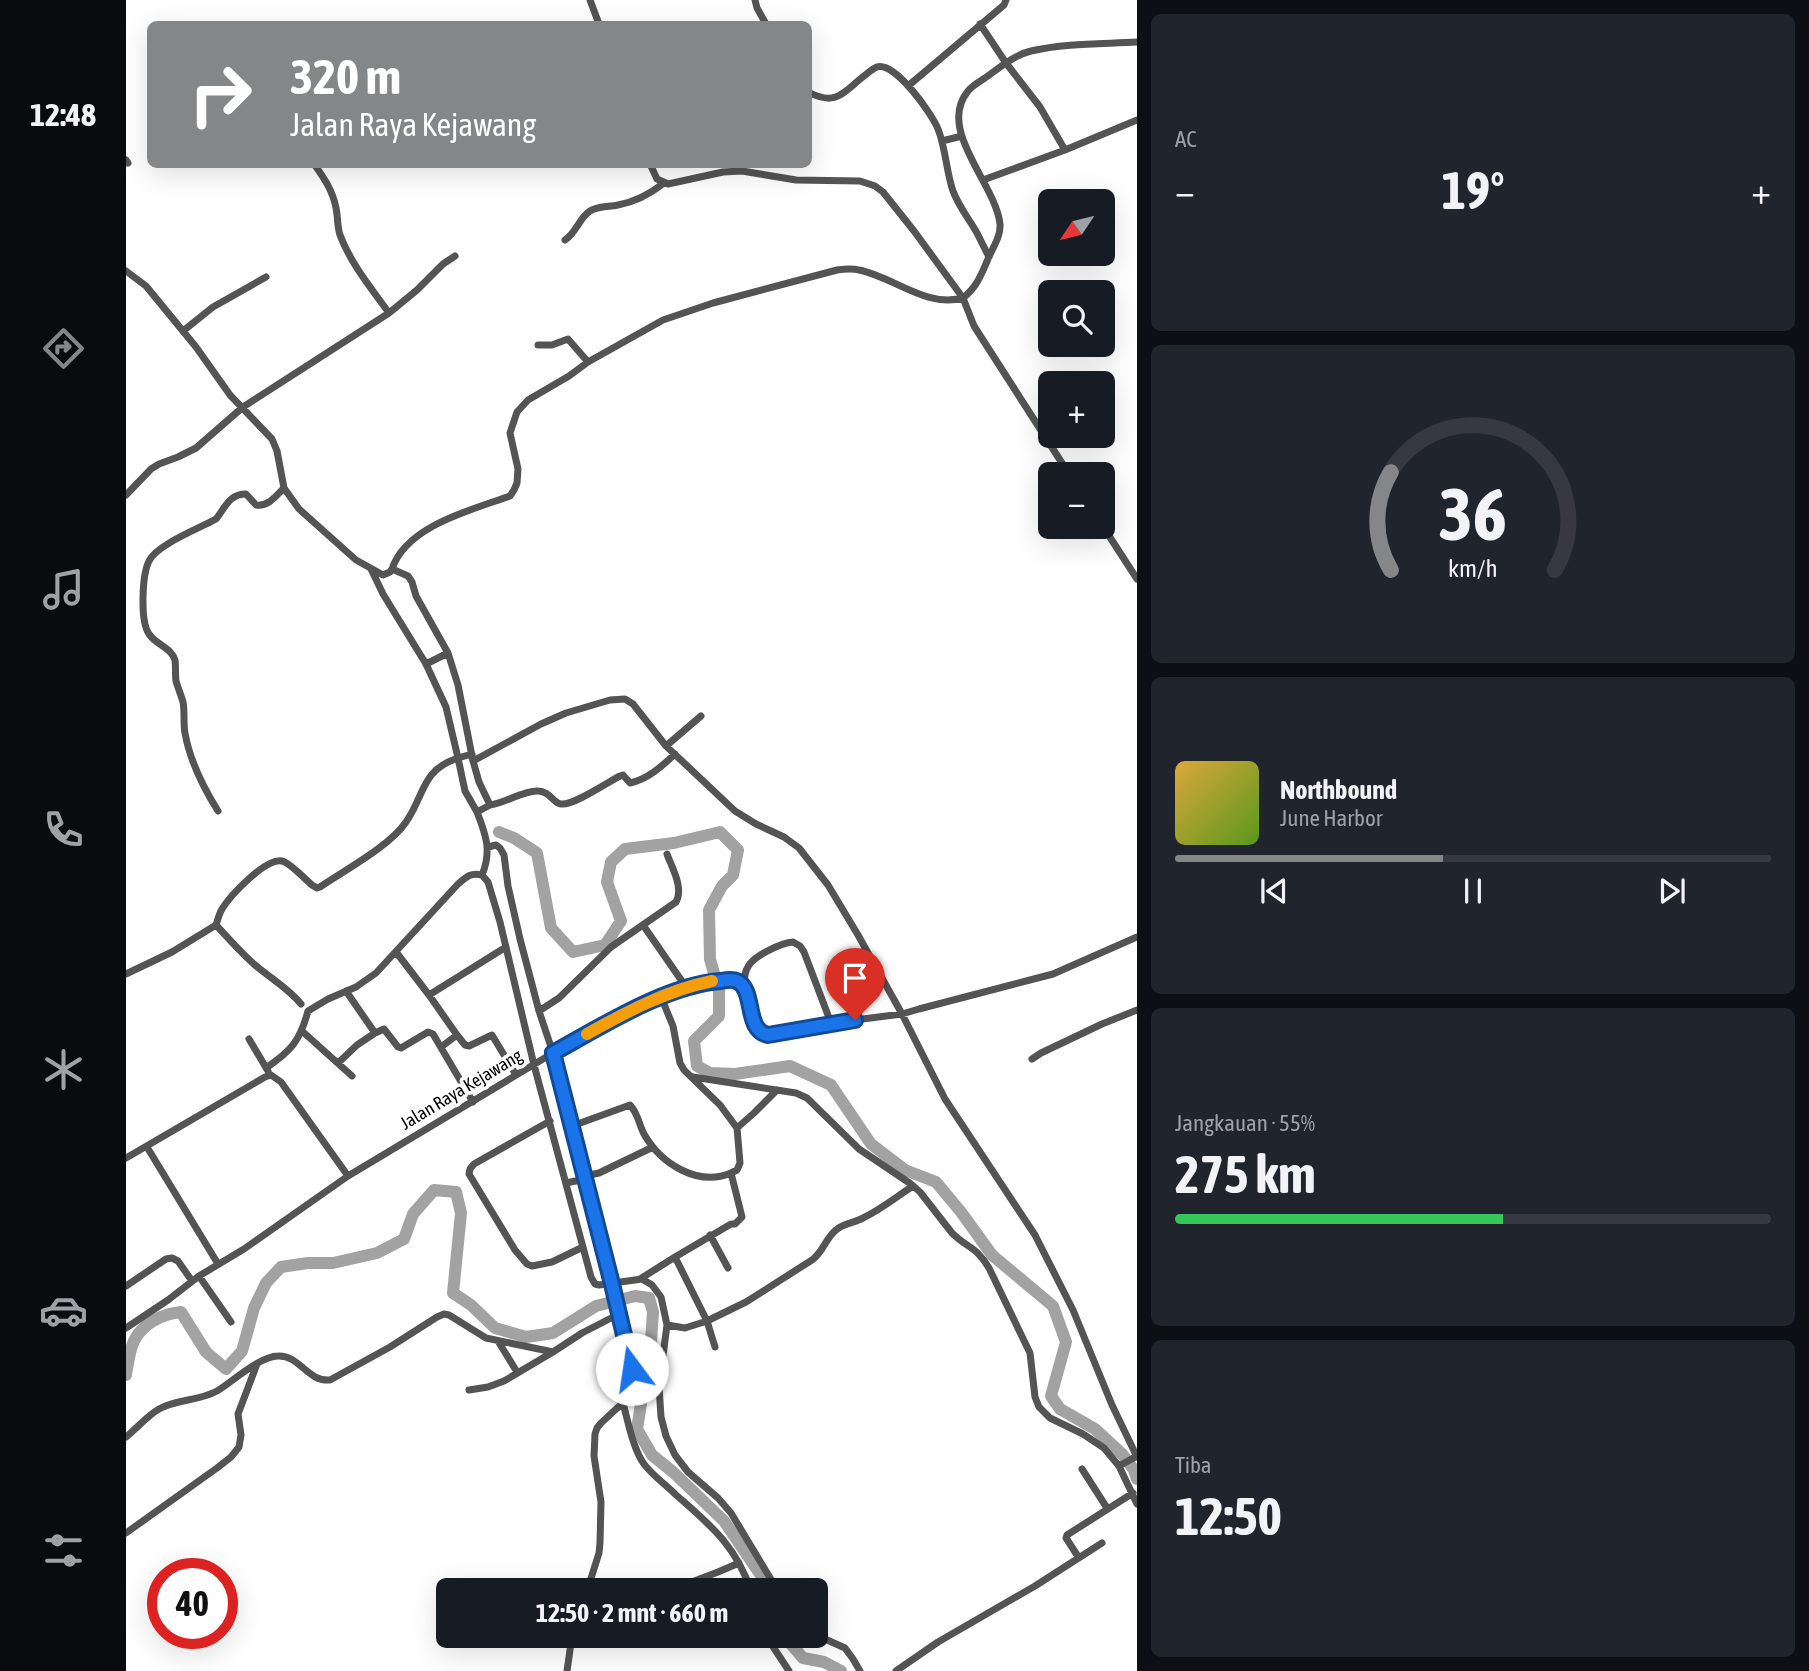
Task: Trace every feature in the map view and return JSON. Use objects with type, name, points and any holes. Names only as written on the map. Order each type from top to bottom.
[{"type":"street","points":[[590,0],[598,21]]},
{"type":"street","points":[[755,0],[764,21]]},
{"type":"street","points":[[908,86],[1006,0]]},
{"type":"street","points":[[980,24],[1040,107],[1065,150]]},
{"type":"street","points":[[394,570],[396,556],[420,533],[510,496],[517,483],[518,469],[510,433],[517,412],[528,400],[587,362],[663,320],[770,287],[837,270],[856,269],[876,274],[920,294],[941,300],[963,298],[980,281],[1000,232],[1000,222],[990,194],[988,178],[974,165],[962,136],[960,106],[970,88],[1027,52],[1052,47],[1137,42]]},
{"type":"street","points":[[812,94],[836,98],[871,71],[881,66],[890,69],[908,86],[937,125],[953,191],[989,257]]},
{"type":"street","points":[[988,178],[1137,120]]},
{"type":"street","points":[[942,141],[962,136]]},
{"type":"street","points":[[317,168],[334,197],[338,231],[351,260],[389,313]]},
{"type":"street","points":[[651,168],[654,176],[664,183],[742,171],[796,180],[860,181],[876,186],[914,231],[963,298],[974,326],[1061,462]]},
{"type":"street","points":[[565,240],[594,209],[620,205],[643,197],[664,183]]},
{"type":"street","points":[[126,495],[150,469],[196,448],[243,407],[389,313],[455,256]]},
{"type":"street","points":[[126,271],[146,286],[230,395],[272,439],[284,488],[299,509],[356,560],[383,575],[394,570],[408,576],[412,582],[458,685],[466,757],[465,791],[477,812],[488,846],[488,857],[482,875]]},
{"type":"street","points":[[183,331],[213,307],[266,277]]},
{"type":"street","points":[[538,345],[552,345],[568,339],[587,362]]},
{"type":"street","points":[[218,811],[203,787],[188,749],[183,701],[176,679],[174,657],[148,633],[145,625],[143,607],[147,564],[155,552],[216,519],[223,505],[238,494],[246,494],[256,505],[263,505],[284,488]]},
{"type":"street","points":[[1111,539],[1137,579]]},
{"type":"street","points":[[371,569],[383,593],[430,662],[466,757],[491,805]]},
{"type":"street","points":[[430,662],[446,654]]},
{"type":"street","points":[[126,974],[216,925],[220,912],[230,898],[245,882],[271,863],[281,861],[319,888],[392,839],[409,819],[426,781],[441,764],[466,757],[566,713],[610,700],[625,699],[633,704],[675,754],[736,811],[799,848],[828,886],[902,1014],[944,1099],[1035,1235],[1073,1310],[1135,1457],[1121,1465]]},
{"type":"street","points":[[668,744],[701,716]]},
{"type":"street","points":[[477,812],[536,790],[563,804],[588,795],[620,776],[634,783],[651,775],[675,754]]},
{"type":"street","points":[[488,846],[496,845],[504,855],[508,886],[539,1011],[572,1126],[633,1377],[628,1398],[597,1428],[595,1434],[594,1456],[601,1502],[600,1543],[591,1578]]},
{"type":"street","points":[[539,1011],[550,1006],[572,987],[611,947],[676,902],[679,890],[667,854]]},
{"type":"street","points":[[266,1068],[289,1049],[302,1031],[308,1011],[368,980],[458,884],[469,875],[482,875],[488,882],[500,922],[593,1282],[599,1285],[640,1279],[710,1235],[735,1224],[742,1217],[731,1173]]},
{"type":"street","points":[[216,925],[253,963],[301,1004]]},
{"type":"street","points":[[643,925],[685,987]]},
{"type":"street","points":[[831,1023],[800,946],[793,942],[779,946],[755,959],[748,967],[744,975],[744,987],[754,1024],[762,1034],[768,1035],[831,1023],[902,1014],[1053,974],[1137,937]]},
{"type":"street","points":[[429,995],[506,947]]},
{"type":"street","points":[[396,953],[466,1045],[492,1035],[516,1075]]},
{"type":"street","name":"Jalan Raya Kejawang","points":[[126,1328],[348,1176],[617,1018],[685,987],[729,980],[737,981],[744,987]]},
{"type":"street","points":[[346,991],[375,1033]]},
{"type":"street","points":[[661,997],[673,1026],[680,1063],[688,1075],[796,1093],[807,1098],[859,1149],[913,1186],[952,1233],[981,1254],[1030,1353],[1035,1397],[1043,1412],[1104,1448],[1121,1465],[1137,1504]]},
{"type":"street","points":[[1032,1059],[1102,1024],[1137,1010]]},
{"type":"street","points":[[338,1063],[358,1045],[384,1029],[400,1048],[430,1032],[473,1102]]},
{"type":"street","points":[[302,1031],[352,1076]]},
{"type":"street","points":[[441,1047],[457,1035]]},
{"type":"street","points":[[249,1039],[271,1075],[281,1082],[348,1176]]},
{"type":"street","points":[[126,1158],[271,1075]]},
{"type":"street","points":[[572,1126],[630,1105],[635,1109],[644,1133],[665,1161],[682,1170],[709,1178],[731,1173],[737,1170],[740,1163],[737,1128],[720,1105],[693,1077]]},
{"type":"street","points":[[737,1128],[777,1090]]},
{"type":"street","points":[[550,1121],[474,1164],[468,1174],[515,1250],[527,1264],[532,1266],[552,1262],[583,1247]]},
{"type":"street","points":[[147,1147],[218,1264]]},
{"type":"street","points":[[567,1183],[585,1179],[653,1147]]},
{"type":"street","points":[[667,1325],[685,1328],[707,1321],[746,1302],[820,1254],[839,1227],[871,1214],[913,1186]]},
{"type":"street","points":[[710,1235],[728,1268]]},
{"type":"street","points":[[675,1257],[707,1321],[715,1347]]},
{"type":"street","points":[[126,1286],[166,1259],[172,1258],[196,1278],[231,1322]]},
{"type":"street","points":[[640,1279],[648,1281],[661,1297],[667,1325],[659,1387],[661,1417],[666,1436],[675,1455],[688,1472],[731,1513],[770,1578]]},
{"type":"street","points":[[126,1437],[158,1409],[212,1394],[257,1364],[278,1356],[286,1357],[315,1378],[330,1380],[444,1314],[455,1317],[486,1338],[553,1352]]},
{"type":"street","points":[[469,1390],[504,1381],[582,1333],[619,1314]]},
{"type":"street","points":[[498,1341],[517,1372]]},
{"type":"street","points":[[126,1533],[217,1468],[239,1447],[241,1435],[238,1414],[257,1364]]},
{"type":"street","points":[[623,1403],[638,1452],[645,1465],[731,1544],[747,1578]]},
{"type":"street","points":[[1082,1469],[1107,1508]]},
{"type":"street","points":[[1079,1558],[1066,1537],[1133,1493]]},
{"type":"street","points":[[896,1671],[938,1642],[1035,1586],[1102,1543]]},
{"type":"street","points":[[701,1578],[739,1563]]},
{"type":"street","points":[[828,1640],[845,1648],[860,1671]]},
{"type":"street","points":[[567,1671],[570,1648]]},
{"type":"street","points":[[773,1648],[789,1671]]},
{"type":"waterway","points":[[499,832],[537,853],[551,928],[573,952],[605,945],[621,921],[607,882],[611,862],[625,849],[674,843],[720,832],[738,850],[733,875],[722,886],[709,910],[710,959],[719,991],[719,1016],[694,1041],[697,1066],[710,1073],[735,1074],[790,1066],[831,1085],[871,1144],[905,1170],[936,1182],[992,1255],[1053,1306],[1066,1342],[1051,1396],[1060,1409],[1095,1429],[1123,1455],[1137,1479]]},
{"type":"waterway","points":[[126,1375],[130,1351],[140,1332],[160,1317],[181,1312],[206,1352],[226,1369],[242,1351],[254,1308],[266,1283],[281,1267],[333,1263],[377,1253],[404,1239],[413,1214],[434,1190],[456,1192],[461,1213],[453,1293],[471,1305],[495,1328],[526,1337],[553,1333],[596,1306],[635,1296],[649,1298],[653,1312],[651,1341],[637,1429],[652,1455],[724,1521],[762,1578]]},
{"type":"waterway","points":[[794,1648],[803,1658],[824,1662],[841,1671]]},
{"type":"slow traffic","points":[[587,1034],[661,997],[685,987],[712,981]]},
{"type":"route","points":[[632,1369],[553,1053],[661,997],[685,987],[710,982],[729,980],[740,983],[744,987],[754,1024],[762,1034],[855,1020]]}]
